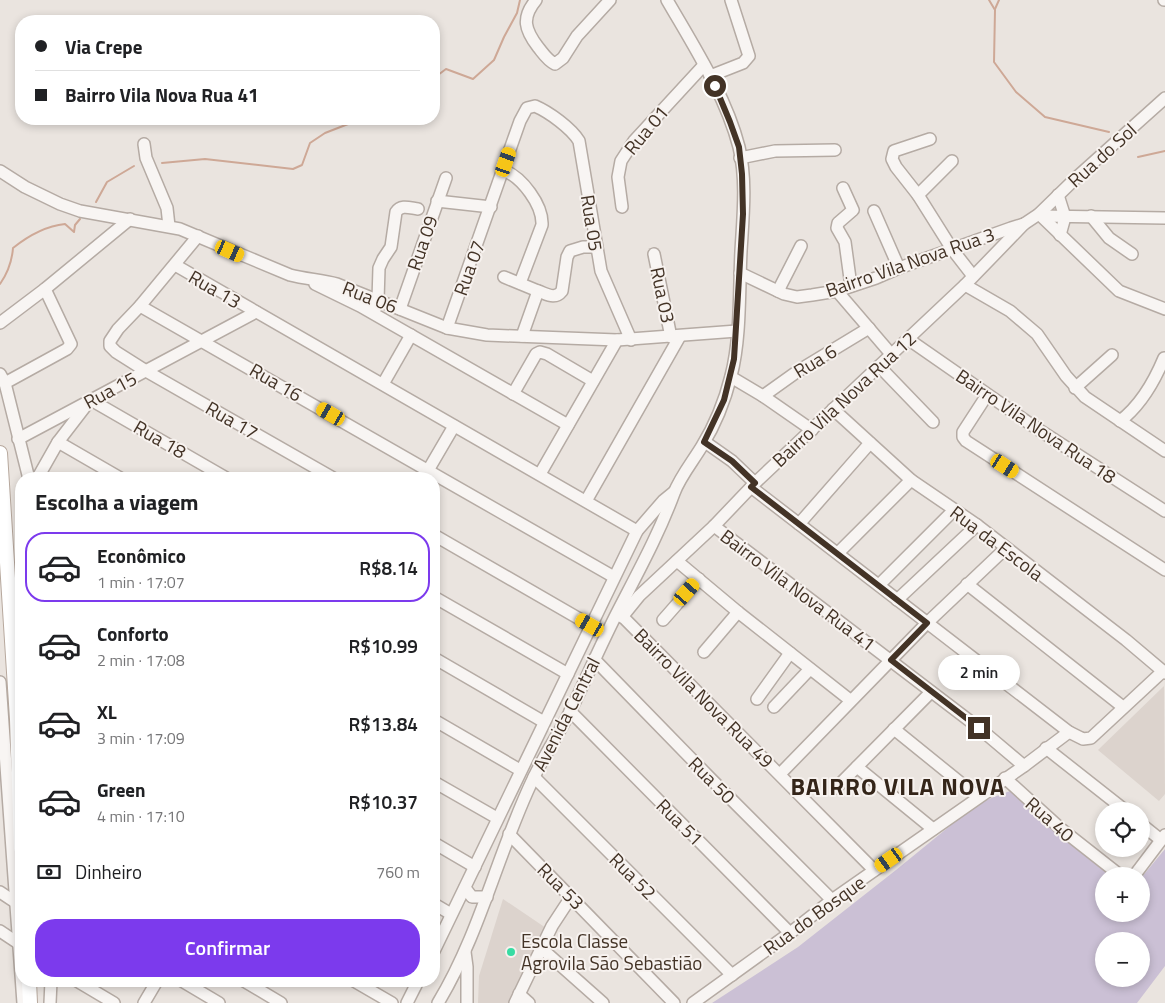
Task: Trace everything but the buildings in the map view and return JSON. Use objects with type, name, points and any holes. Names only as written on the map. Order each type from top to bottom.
[{"type":"main road","points":[[0,453],[15,688]]},
{"type":"main road","points":[[29,987],[30,1003]]},
{"type":"street","points":[[536,0],[527,16],[527,30],[544,55],[550,62],[555,64],[563,58],[577,36],[610,0]]},
{"type":"street","points":[[667,0],[710,76],[739,147],[743,214],[737,330],[731,377],[724,400],[704,442],[674,492]]},
{"type":"street","points":[[710,76],[743,62],[749,56],[731,0]]},
{"type":"street","name":"Rua 01","points":[[622,207],[618,171],[624,154],[704,65]]},
{"type":"street","name":"Rua do Sol","points":[[1024,224],[1040,215],[1058,195],[1165,98]]},
{"type":"street","name":"Rua 07","points":[[447,328],[524,113],[528,108],[535,106],[549,115]]},
{"type":"street","name":"Rua 05","points":[[549,115],[573,133],[579,141],[596,247],[606,284],[631,340]]},
{"type":"street","points":[[930,139],[896,150],[892,155],[896,167],[918,195],[969,280],[1010,310],[1046,344],[1075,388],[1085,397],[1164,448]]},
{"type":"street","points":[[144,144],[146,158],[168,208],[169,226]]},
{"type":"street","points":[[740,158],[775,151],[835,150]]},
{"type":"street","points":[[918,195],[952,161]]},
{"type":"street","points":[[503,170],[515,175],[521,181],[536,204],[542,218],[540,230],[520,283]]},
{"type":"street","name":"Rua 06","points":[[0,171],[25,187],[60,204],[80,211],[169,226],[198,236],[246,258],[290,275],[322,280],[400,308],[447,328],[487,335],[617,340],[737,330]]},
{"type":"street","name":"Rua 09","points":[[400,308],[446,178]]},
{"type":"street","points":[[843,188],[854,209],[850,215],[838,223],[838,230],[845,242],[851,286]]},
{"type":"street","points":[[1058,195],[1065,217],[1060,235]]},
{"type":"street","points":[[437,201],[491,207]]},
{"type":"street","points":[[374,315],[378,300],[380,268],[383,259],[391,247],[396,212],[399,208],[403,207],[418,209]]},
{"type":"street","points":[[874,211],[899,268]]},
{"type":"street","points":[[1040,215],[1165,218]]},
{"type":"street","points":[[1040,215],[1119,291],[1165,309]]},
{"type":"street","points":[[1091,216],[1109,238],[1132,254]]},
{"type":"street","points":[[0,323],[45,289],[130,219]]},
{"type":"street","name":"Bairro Vila Nova Rua 3","points":[[740,272],[778,291],[791,296],[802,297],[837,291],[1024,224]]},
{"type":"street","name":"Bairro Vila Nova Rua 12","points":[[620,614],[908,339],[1024,224]]},
{"type":"street","points":[[140,306],[198,236]]},
{"type":"street","points":[[778,291],[801,246]]},
{"type":"street","points":[[504,277],[552,296],[559,295],[564,287],[569,252],[572,249],[596,247]]},
{"type":"street","name":"Rua 03","points":[[654,254],[676,336]]},
{"type":"street","name":"Rua 13","points":[[175,265],[637,530]]},
{"type":"street","points":[[307,279],[411,335],[568,425]]},
{"type":"street","points":[[27,472],[2,379],[67,349],[71,344],[45,289]]},
{"type":"street","points":[[522,336],[538,291]]},
{"type":"street","points":[[837,291],[891,354]]},
{"type":"street","name":"Rua 16","points":[[140,306],[202,340],[422,472]]},
{"type":"street","name":"Rua 17","points":[[140,306],[110,341],[112,349],[146,371],[323,472]]},
{"type":"street","name":"Rua 15","points":[[18,439],[256,312]]},
{"type":"street","name":"Rua 6","points":[[763,396],[798,371],[869,328]]},
{"type":"street","points":[[383,384],[411,335]]},
{"type":"street","points":[[586,501],[676,336]]},
{"type":"street","name":"Bairro Vila Nova Rua 18","points":[[908,339],[987,395],[1164,508]]},
{"type":"street","points":[[540,474],[617,340]]},
{"type":"street","points":[[513,394],[533,359],[540,352],[547,354],[593,381]]},
{"type":"street","points":[[1075,388],[1112,355]]},
{"type":"street","points":[[1120,421],[1138,405],[1159,371],[1164,358]]},
{"type":"street","points":[[879,366],[933,422]]},
{"type":"street","points":[[731,377],[763,396],[812,430]]},
{"type":"street","points":[[987,395],[964,429],[963,437],[971,445],[1163,564]]},
{"type":"street","points":[[41,472],[58,442],[91,400]]},
{"type":"street","name":"Rua 18","points":[[91,400],[216,472]]},
{"type":"street","name":"Rua da Escola","points":[[833,409],[911,480],[977,525],[1126,640],[1164,672]]},
{"type":"street","points":[[426,472],[454,426]]},
{"type":"street","points":[[58,442],[110,472]]},
{"type":"street","points":[[704,442],[732,461],[753,485],[799,524],[1069,732],[1083,739],[1091,738],[1124,706],[1164,672]]},
{"type":"street","points":[[799,524],[870,443]]},
{"type":"street","points":[[838,553],[911,480]]},
{"type":"street","name":"Rua 16","points":[[440,482],[614,577]]},
{"type":"street","name":"Avenida Central","points":[[440,938],[637,530],[659,505],[674,492]]},
{"type":"street","name":"Avenida Central","points":[[438,1003],[463,958],[510,834],[534,777],[570,711],[594,659],[620,614],[667,513],[674,492]]},
{"type":"street","points":[[879,585],[954,510]]},
{"type":"street","points":[[897,600],[977,525]]},
{"type":"street","name":"Bairro Vila Nova Rua 41","points":[[714,526],[979,728],[1024,766]]},
{"type":"street","points":[[440,538],[590,625]]},
{"type":"street","points":[[780,774],[927,623],[1006,548]]},
{"type":"street","points":[[624,557],[642,566]]},
{"type":"street","points":[[677,561],[738,612],[850,700]]},
{"type":"street","points":[[663,620],[699,579]]},
{"type":"street","points":[[967,584],[1124,706]]},
{"type":"street","points":[[440,600],[568,674]]},
{"type":"street","points":[[704,652],[738,612]]},
{"type":"street","name":"Bairro Vila Nova Rua 49","points":[[620,614],[874,870]]},
{"type":"street","points":[[757,699],[790,653]]},
{"type":"street","name":"Rua 50","points":[[594,659],[832,900]]},
{"type":"street","points":[[440,661],[544,722]]},
{"type":"street","points":[[774,707],[810,668]]},
{"type":"street","points":[[0,682],[3,767],[15,889]]},
{"type":"street","points":[[836,788],[930,692]]},
{"type":"street","name":"Rua 51","points":[[570,711],[790,933]]},
{"type":"street","points":[[440,723],[520,770]]},
{"type":"street","points":[[894,729],[978,798]]},
{"type":"street","name":"Rua do Bosque","points":[[692,1003],[790,933],[832,900],[1024,766],[1069,732]]},
{"type":"street","points":[[1046,748],[1115,802]]},
{"type":"street","points":[[856,768],[933,829]]},
{"type":"street","name":"Rua 52","points":[[534,777],[732,975]]},
{"type":"street","name":"Rua 40","points":[[1005,778],[1060,828],[1110,867]]},
{"type":"street","points":[[440,785],[497,818]]},
{"type":"street","points":[[0,828],[11,835]]},
{"type":"street","points":[[1141,867],[1163,837],[1150,829]]},
{"type":"street","name":"Rua 53","points":[[510,834],[674,1003]]},
{"type":"street","points":[[440,847],[475,867]]},
{"type":"street","points":[[465,888],[472,897],[487,897]]},
{"type":"street","points":[[0,892],[15,901]]},
{"type":"street","points":[[529,1003],[517,998],[552,926],[571,897]]},
{"type":"street","points":[[459,899],[472,901],[482,910]]},
{"type":"street","points":[[440,907],[452,914]]},
{"type":"street","points":[[0,930],[15,941]]},
{"type":"street","points":[[541,948],[603,1003]]},
{"type":"street","points":[[463,958],[468,1003]]},
{"type":"street","points":[[22,987],[23,1003]]},
{"type":"street","points":[[50,1003],[51,987]]},
{"type":"street","points":[[89,987],[114,1003]]},
{"type":"street","points":[[144,1003],[153,987]]},
{"type":"street","points":[[192,987],[219,1003]]},
{"type":"street","points":[[254,987],[282,1003]]},
{"type":"street","points":[[364,987],[392,1003]]},
{"type":"street","points":[[407,1003],[415,987]]},
{"type":"shaded area","points":[[1164,686],[1165,794],[1159,801],[1098,750]]},
{"type":"shaded area","points":[[1010,791],[1103,867],[1095,867],[1095,922],[1150,922],[1150,867],[1165,849],[1165,966],[1150,986],[1150,932],[1095,932],[1095,987],[1149,987],[1137,1003],[712,1003],[798,947],[978,803]]},
{"type":"shaded area","name":"Escola Classe Agrovila São Sebastião","points":[[503,899],[546,928],[511,1003],[478,1003],[479,976]]},
{"type":"waterway","points":[[440,74],[446,69],[473,79],[494,60],[517,13],[520,0]]},
{"type":"waterway","points":[[989,0],[995,10],[994,62],[1016,92],[1045,117],[1109,132]]},
{"type":"waterway","points":[[995,9],[999,0]]},
{"type":"waterway","points":[[162,163],[205,159],[293,169],[302,165],[310,143],[325,133],[346,125]]},
{"type":"waterway","points":[[1138,157],[1165,151]]},
{"type":"waterway","points":[[96,202],[107,182],[134,166]]},
{"type":"waterway","points":[[0,284],[9,267],[13,248],[25,239],[51,227],[65,224],[74,232],[75,225],[80,219]]},
{"type":"place","name":"Escola Classe Agrovila São Sebastião","points":[[511,952]]},
{"type":"district","name":"BAIRRO VILA NOVA","points":[[898,787]]},
{"type":"route","points":[[715,86],[739,147],[743,214],[737,330],[731,377],[724,400],[704,442],[732,461],[755,483],[751,487],[927,623],[891,660],[979,728]]}]
